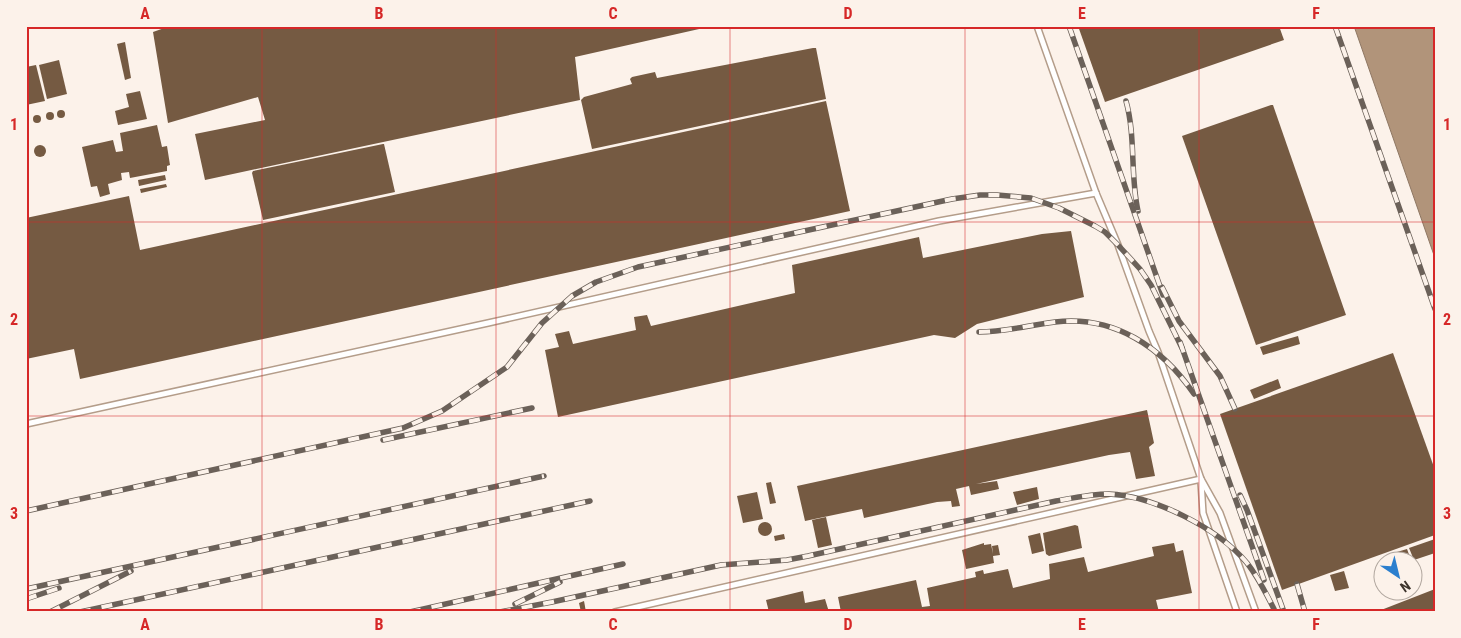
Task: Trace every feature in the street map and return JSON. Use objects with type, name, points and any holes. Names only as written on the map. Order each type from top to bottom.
[{"type":"lane","points":[[1037,26],[1096,193],[1118,245],[1158,352],[1201,479],[1220,513],[1256,612]]},
{"type":"lane","points":[[26,424],[488,323],[939,221],[1096,193]]},
{"type":"lane","points":[[615,612],[1201,479]]},
{"type":"lane","points":[[1201,479],[1204,513],[1238,612]]},
{"type":"shaded area","points":[[1354,26],[1435,26],[1435,258]]},
{"type":"building","points":[[170,26],[708,27],[575,57],[580,100],[205,180],[195,134],[265,120],[258,97],[168,123],[153,32]]},
{"type":"building","points":[[1078,26],[1279,26],[1284,40],[1105,102]]},
{"type":"building","points":[[125,42],[131,78],[125,80],[117,44]]},
{"type":"building","points":[[816,48],[826,99],[592,149],[581,100],[584,97],[632,84],[630,79],[632,77],[655,72],[657,78]]},
{"type":"building","points":[[59,60],[67,94],[47,99],[39,65]]},
{"type":"building","points":[[36,65],[45,101],[26,105],[26,67]]},
{"type":"building","points":[[140,91],[147,119],[118,125],[115,111],[129,107],[126,94]]},
{"type":"building","points":[[826,101],[850,211],[80,379],[74,349],[26,359],[26,218],[129,196],[140,250]]},
{"type":"building","points":[[1273,105],[1346,315],[1256,345],[1182,136]]},
{"type":"building","points":[[61,110],[65,114],[61,118],[57,114]]},
{"type":"building","points":[[50,112],[54,116],[50,120],[46,116]]},
{"type":"building","points":[[37,115],[41,119],[37,123],[33,119]]},
{"type":"building","points":[[157,125],[162,147],[167,146],[170,165],[167,166],[167,171],[130,178],[129,172],[121,173],[122,180],[108,184],[110,194],[100,197],[97,186],[91,187],[82,147],[113,140],[116,152],[123,151],[120,133]]},
{"type":"building","points":[[384,144],[395,192],[263,220],[253,171]]},
{"type":"building","points":[[40,145],[46,151],[40,157],[34,151]]},
{"type":"building","points":[[165,175],[166,180],[139,186],[138,180]]},
{"type":"building","points":[[166,184],[167,187],[141,193],[140,189]]},
{"type":"building","points":[[1071,231],[1084,297],[977,324],[955,338],[934,335],[558,417],[545,350],[559,347],[555,334],[569,331],[573,344],[636,330],[634,317],[647,315],[651,326],[795,293],[792,265],[919,237],[923,258],[1042,234]]},
{"type":"building","points":[[1298,336],[1300,344],[1263,355],[1260,347]]},
{"type":"building","points":[[1393,353],[1435,470],[1435,535],[1393,550],[1374,550],[1374,557],[1282,590],[1220,414]]},
{"type":"building","points":[[1278,379],[1281,388],[1254,399],[1250,390]]},
{"type":"building","points":[[1147,410],[1154,443],[1149,447],[1155,476],[1136,479],[1130,452],[976,484],[997,481],[999,489],[971,495],[969,486],[956,489],[960,506],[952,507],[951,501],[937,502],[864,518],[862,509],[805,521],[797,486]]},
{"type":"building","points":[[771,482],[776,503],[770,504],[766,483]]},
{"type":"building","points":[[1037,487],[1039,499],[1017,505],[1013,492]]},
{"type":"building","points":[[757,492],[763,519],[743,523],[737,496]]},
{"type":"building","points":[[826,517],[832,545],[818,548],[812,520]]},
{"type":"building","points":[[762,522],[768,522],[772,529],[768,536],[762,536],[758,532],[758,526]]},
{"type":"building","points":[[1075,525],[1078,526],[1082,548],[1049,556],[1046,554],[1043,533]]},
{"type":"building","points":[[1040,533],[1044,551],[1032,554],[1028,536]]},
{"type":"building","points":[[784,534],[785,539],[775,541],[774,536]]},
{"type":"building","points":[[1435,539],[1435,553],[1424,557],[1424,550],[1410,550],[1409,548]]},
{"type":"building","points":[[984,543],[984,545],[991,544],[993,554],[992,546],[998,545],[1000,555],[993,556],[994,563],[966,569],[962,550]]},
{"type":"building","points":[[1174,543],[1176,552],[1183,550],[1192,593],[1156,600],[1159,612],[841,612],[838,597],[916,580],[922,607],[930,606],[927,588],[976,577],[975,572],[983,570],[984,574],[1008,569],[1013,588],[1050,579],[1049,564],[1084,557],[1088,572],[1154,556],[1152,547]]},
{"type":"building","points":[[1344,571],[1349,588],[1335,591],[1330,575]]},
{"type":"building","points":[[1435,589],[1435,612],[1376,612],[1407,600],[1424,600],[1424,593]]},
{"type":"building","points":[[803,591],[805,603],[825,599],[829,612],[769,612],[766,600]]},
{"type":"building","points":[[584,601],[586,612],[581,612],[579,603]]},
{"type":"railway","points":[[1069,26],[1163,295]]},
{"type":"railway","points":[[1335,26],[1435,309]]},
{"type":"railway","points":[[1126,101],[1131,128],[1134,184],[1138,211]]},
{"type":"railway","points":[[26,511],[403,428],[442,411],[507,367],[542,323],[572,296],[596,282],[638,267],[952,199],[980,195],[1031,198],[1059,208],[1105,232],[1140,269],[1151,285],[1182,348]]},
{"type":"railway","points":[[1162,287],[1179,321],[1220,376],[1235,409]]},
{"type":"railway","points":[[979,332],[1077,321],[1116,329],[1152,349],[1167,362],[1194,394]]},
{"type":"railway","points":[[1180,342],[1264,580]]},
{"type":"railway","points":[[383,440],[532,408]]},
{"type":"railway","points":[[26,589],[544,476]]},
{"type":"railway","points":[[500,612],[721,565],[787,560],[1056,501],[1089,495],[1109,494],[1127,496],[1165,507],[1202,526],[1220,538],[1247,563],[1274,609]]},
{"type":"railway","points":[[1240,495],[1284,612]]},
{"type":"railway","points":[[80,612],[590,501]]},
{"type":"railway","points":[[410,612],[623,564]]},
{"type":"railway","points":[[50,612],[131,571]]},
{"type":"railway","points":[[515,604],[560,582]]},
{"type":"railway","points":[[1297,584],[1305,612]]},
{"type":"railway","points":[[26,599],[59,588]]}]
